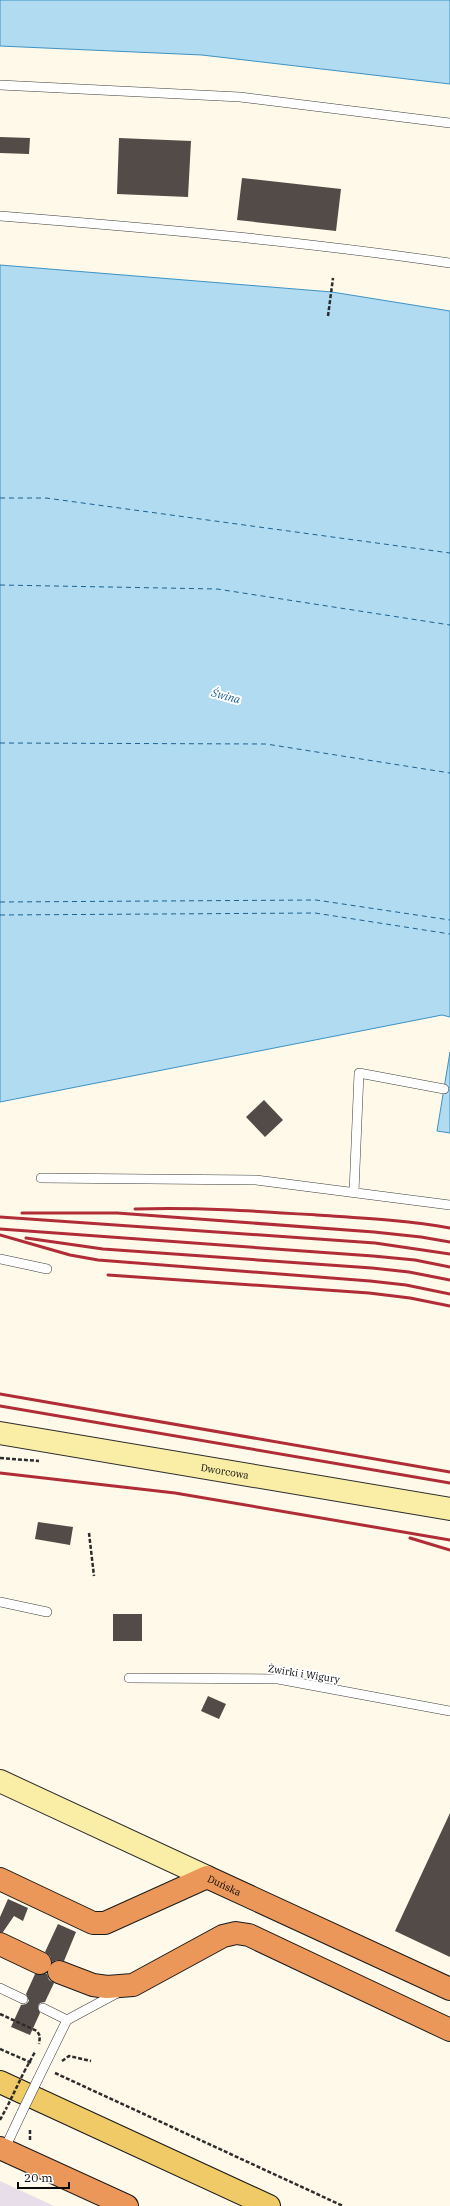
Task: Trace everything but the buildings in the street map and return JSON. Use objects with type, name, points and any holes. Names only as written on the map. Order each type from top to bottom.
[{"type":"highway","points":[[0,1879],[93,1922],[104,1923],[208,1877]]},
{"type":"highway","name":"Duńska","points":[[208,1877],[450,1989]]},
{"type":"highway","points":[[0,1944],[50,1968],[93,1985],[107,1987],[133,1985],[223,1936],[236,1933],[249,1935],[450,2030]]},
{"type":"highway","points":[[2,2149],[127,2206]]},
{"type":"main road","points":[[0,2082],[269,2206]]},
{"type":"street","name":"Dworcowa","points":[[0,1433],[450,1508]]},
{"type":"street","name":"Duńska","points":[[0,1781],[208,1877]]},
{"type":"lane","points":[[0,85],[240,97],[450,123]]},
{"type":"lane","points":[[0,216],[225,235],[339,247],[450,263]]},
{"type":"lane","points":[[354,1192],[359,1073],[444,1089]]},
{"type":"lane","points":[[40,1178],[256,1180],[450,1205]]},
{"type":"lane","points":[[0,1259],[47,1269]]},
{"type":"lane","points":[[0,1602],[47,1612]]},
{"type":"lane","name":"Żwirki i Wigury","points":[[129,1678],[278,1679],[450,1710]]},
{"type":"lane","points":[[2,2149],[68,2020],[133,1985]]},
{"type":"lane","points":[[0,1988],[23,1999]]},
{"type":"lane","points":[[43,2008],[68,2020]]},
{"type":"path","points":[[328,316],[333,278]]},
{"type":"path","points":[[89,1533],[94,1576]]},
{"type":"path","points":[[0,2014],[37,2031],[40,2036],[40,2042],[0,2120]]},
{"type":"path","points":[[0,2049],[343,2206]]},
{"type":"path","points":[[52,2079],[62,2060],[70,2056],[91,2061]]},
{"type":"shaded area","points":[[0,2181],[54,2206],[0,2206]]},
{"type":"water","points":[[0,0],[450,0],[450,84],[202,55],[0,46]]},
{"type":"water","name":"Świna","points":[[0,265],[332,292],[450,311],[450,1017],[442,1015],[0,1102]]},
{"type":"water","points":[[450,1052],[450,1133],[437,1131]]},
{"type":"ferry route","points":[[0,498],[46,498],[450,553]]},
{"type":"ferry route","points":[[0,585],[217,589],[450,625]]},
{"type":"ferry route","points":[[0,743],[266,744],[450,773]]},
{"type":"ferry route","points":[[0,902],[316,900],[450,920]]},
{"type":"ferry route","points":[[0,915],[315,913],[450,934]]},
{"type":"railway","points":[[135,1209],[203,1209],[271,1212],[384,1220],[450,1228]]},
{"type":"railway","points":[[22,1213],[117,1213],[374,1232],[450,1242]]},
{"type":"railway","points":[[0,1217],[375,1243],[450,1254]]},
{"type":"railway","points":[[0,1229],[373,1256],[415,1260],[450,1267]]},
{"type":"railway","points":[[0,1235],[70,1255],[98,1260],[370,1281],[406,1285],[450,1294]]},
{"type":"railway","points":[[26,1238],[103,1249],[372,1268],[409,1272],[450,1280]]},
{"type":"railway","points":[[108,1275],[369,1293],[410,1298],[450,1306]]},
{"type":"railway","points":[[0,1394],[450,1472]]},
{"type":"railway","points":[[0,1406],[450,1483]]},
{"type":"railway","points":[[0,1473],[175,1493],[450,1540]]},
{"type":"railway","points":[[410,1538],[450,1550]]}]
